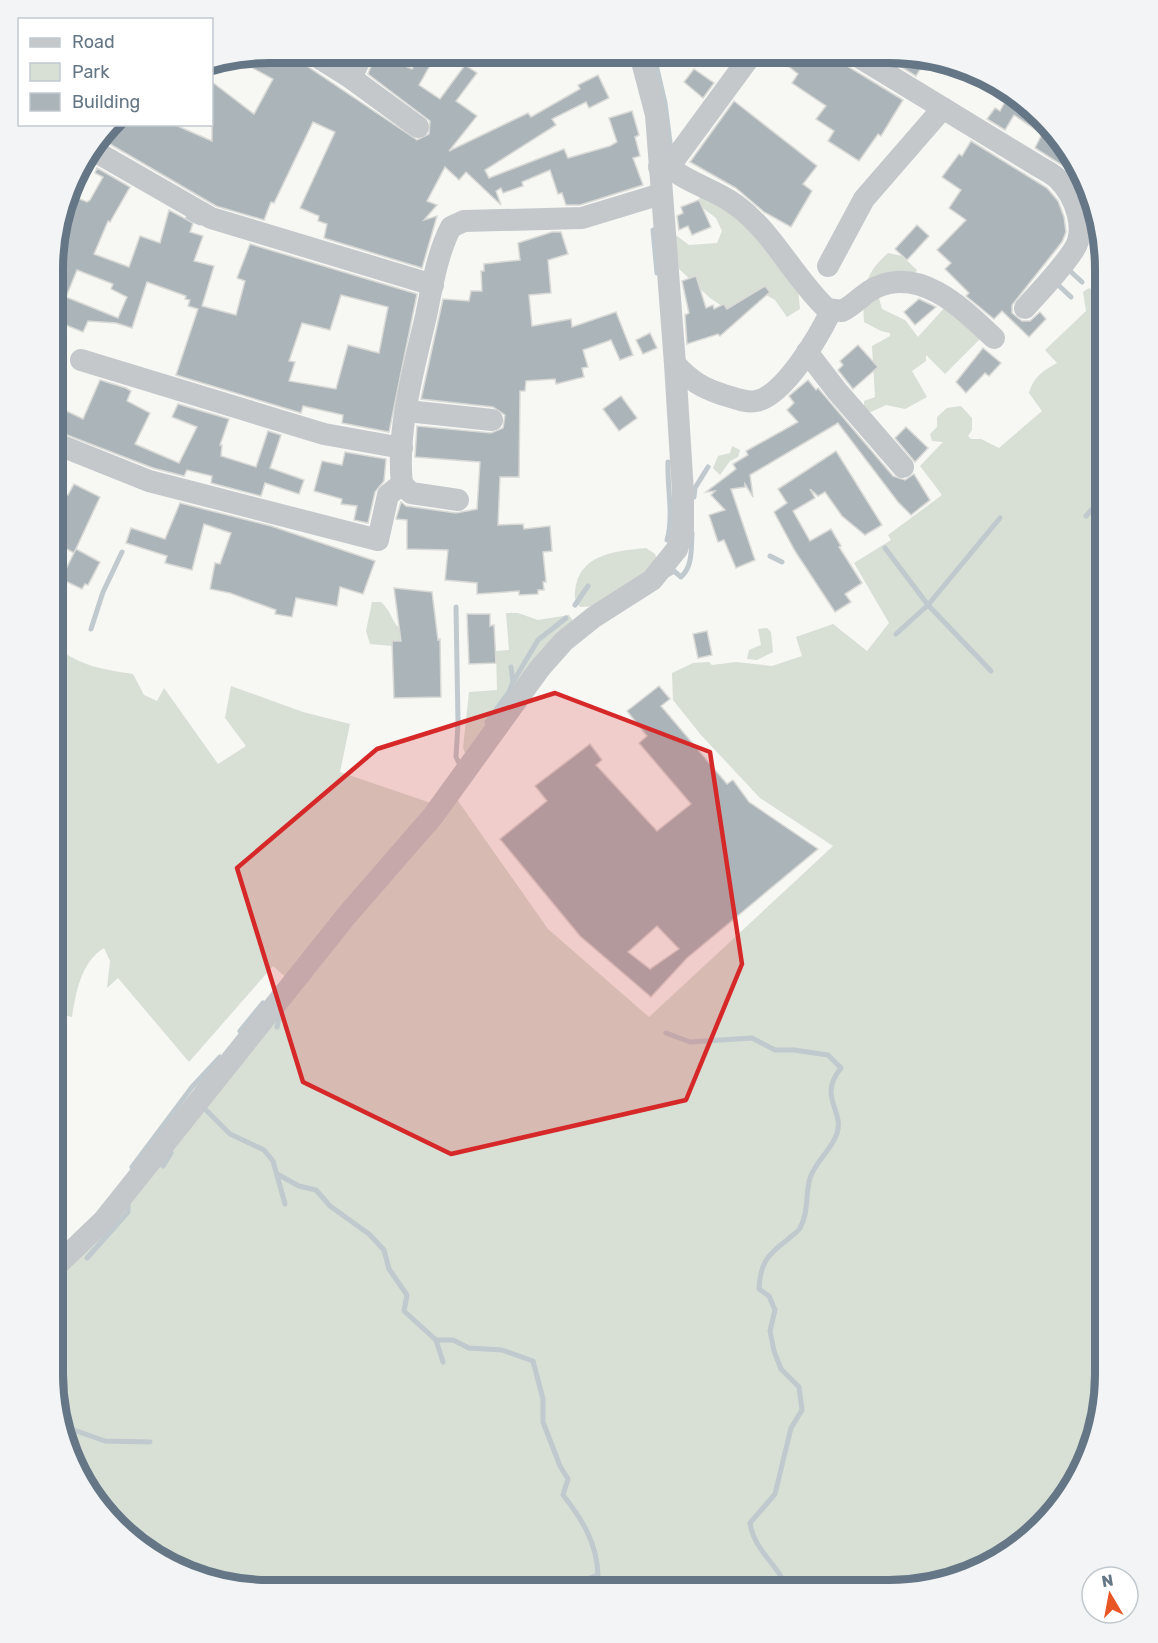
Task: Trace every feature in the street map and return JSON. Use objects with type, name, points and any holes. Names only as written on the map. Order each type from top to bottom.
[{"type":"street","points":[[327,63],[418,127]]},
{"type":"street","points":[[351,78],[358,63]]},
{"type":"street","points":[[63,1260],[104,1221],[347,915],[433,816],[540,668],[564,641],[594,617],[652,580],[677,549],[683,529],[675,363],[661,194],[664,167],[656,115],[642,63]]},
{"type":"street","points":[[664,167],[745,63]]},
{"type":"street","points":[[869,63],[1058,179],[1072,200],[1081,230],[1075,250],[1025,308]]},
{"type":"street","points":[[828,266],[864,199],[943,108]]},
{"type":"street","points":[[99,154],[211,218],[433,285]]},
{"type":"street","points":[[664,167],[682,178],[702,184],[737,206],[764,233],[819,301],[831,311]]},
{"type":"street","points":[[458,500],[411,494],[402,484],[402,448],[407,411],[433,285],[448,233],[459,222],[582,218],[661,194]]},
{"type":"street","points":[[675,363],[700,387],[751,402],[765,398],[795,371],[831,311],[848,308],[867,292],[883,284],[910,280],[920,283],[967,313],[994,338]]},
{"type":"street","points":[[807,352],[837,391],[903,467]]},
{"type":"street","points":[[81,360],[324,434],[402,448]]},
{"type":"street","points":[[407,411],[492,420]]},
{"type":"street","points":[[63,447],[149,481],[378,540],[388,495],[402,484]]},
{"type":"highlighted area","points":[[555,693],[710,752],[742,964],[686,1100],[451,1154],[303,1082],[237,868],[377,749]]},
{"type":"green space","points":[[700,195],[726,203],[798,288],[800,309],[787,317],[775,300],[758,291],[728,310],[710,298],[679,269],[669,230],[689,245],[717,243],[722,231],[716,218],[699,205]]},
{"type":"green space","points":[[888,253],[902,256],[917,270],[913,276],[879,298],[882,309],[905,320],[918,337],[946,306],[982,337],[945,374],[926,355],[926,361],[912,371],[927,397],[905,409],[886,405],[871,412],[864,410],[864,401],[875,397],[872,346],[890,336],[890,333],[864,322],[864,292],[869,276]]},
{"type":"green space","points":[[1089,288],[1095,291],[1095,1387],[1084,1440],[1074,1465],[1044,1510],[1025,1529],[980,1559],[929,1576],[902,1580],[269,1580],[216,1573],[190,1564],[166,1552],[133,1529],[114,1510],[84,1465],[67,1414],[63,1374],[63,1268],[456,798],[548,929],[649,1017],[833,846],[760,798],[701,735],[673,700],[672,673],[693,663],[709,662],[712,665],[736,662],[772,666],[802,656],[796,637],[833,624],[867,651],[889,623],[854,563],[891,540],[888,535],[942,495],[920,466],[943,442],[932,441],[930,434],[937,427],[937,417],[947,408],[961,406],[972,418],[972,430],[968,436],[971,439],[981,439],[999,448],[1042,411],[1029,393],[1033,383],[1040,375],[1057,363],[1045,350],[1086,311],[1083,292]]},
{"type":"green space","points":[[732,446],[740,450],[738,457],[730,461],[720,475],[713,468],[718,456],[730,453]]},
{"type":"green space","points":[[646,548],[655,554],[658,564],[598,606],[580,607],[576,600],[575,589],[580,574],[586,566],[594,560],[613,553]]},
{"type":"green space","points":[[372,602],[381,602],[398,627],[409,635],[410,642],[393,646],[370,644],[366,631]]},
{"type":"green space","points":[[506,613],[518,613],[538,620],[569,615],[574,622],[465,753],[463,748],[469,692],[497,690],[496,651],[509,650]]},
{"type":"green space","points":[[767,628],[771,632],[773,652],[757,660],[747,659],[749,650],[761,645],[758,629]]},
{"type":"green space","points":[[63,652],[91,666],[133,674],[144,695],[157,701],[164,688],[218,764],[246,746],[225,718],[231,686],[303,712],[350,724],[340,772],[434,804],[289,980],[273,966],[189,1062],[118,978],[107,988],[110,961],[104,948],[96,954],[85,969],[72,1017],[63,1015]]},
{"type":"building","points":[[303,63],[417,140],[429,134],[430,121],[368,74],[372,63],[398,63],[412,69],[415,63],[431,63],[419,85],[440,99],[465,65],[477,73],[456,101],[477,116],[449,151],[528,113],[531,117],[580,89],[578,85],[598,75],[609,98],[589,108],[586,102],[552,119],[556,125],[485,170],[489,178],[564,149],[568,158],[610,146],[617,142],[609,118],[632,111],[639,135],[635,137],[640,156],[633,158],[643,185],[580,205],[566,205],[562,193],[558,194],[550,170],[522,182],[523,186],[503,193],[501,188],[496,191],[501,205],[466,172],[459,180],[445,167],[427,201],[437,205],[424,220],[437,216],[422,268],[324,238],[327,224],[318,221],[319,216],[300,208],[335,132],[313,122],[264,220],[216,206],[107,142],[121,126],[178,126],[212,141],[213,83],[254,114],[273,79],[247,65]]},
{"type":"building","points":[[784,63],[846,63],[903,100],[881,136],[878,134],[859,161],[828,141],[834,131],[816,119],[826,106],[792,83],[798,74]]},
{"type":"building","points":[[896,63],[922,66],[916,76]]},
{"type":"building","points":[[694,69],[714,83],[703,98],[684,82]]},
{"type":"building","points":[[1006,100],[1035,123],[1072,175],[1062,165],[1035,148],[1042,134],[1014,115],[1005,130],[987,119],[995,108],[1000,111]]},
{"type":"building","points":[[734,101],[817,166],[803,184],[812,191],[791,227],[764,212],[736,188],[690,162]]},
{"type":"building","points":[[971,141],[1047,188],[1058,201],[1064,217],[1066,232],[1062,242],[1012,305],[1012,313],[1022,321],[1030,321],[1040,312],[1046,319],[1029,337],[1002,311],[994,319],[966,296],[969,293],[945,269],[951,263],[937,250],[966,220],[949,208],[961,190],[942,177],[959,154],[962,156]]},
{"type":"building","points":[[97,168],[130,187],[110,222],[108,221],[94,254],[129,267],[140,236],[160,243],[169,210],[193,223],[190,232],[203,236],[194,261],[214,266],[202,306],[236,315],[245,281],[237,278],[250,244],[417,294],[389,432],[342,423],[343,415],[303,406],[301,413],[176,375],[198,309],[188,306],[190,300],[185,299],[186,296],[147,282],[132,328],[116,323],[88,321],[83,332],[63,324],[65,242],[74,203],[76,198],[87,202],[90,200],[103,177],[95,173]],"holes":[[[77,270],[113,284],[111,289],[127,297],[118,318],[66,297]],[[341,295],[388,307],[379,353],[348,345],[336,389],[289,381],[295,362],[289,361],[302,323],[330,330]]]},
{"type":"building","points":[[699,200],[711,227],[692,235],[688,226],[679,230],[677,216],[683,213],[681,207]]},
{"type":"building","points":[[917,225],[929,236],[907,260],[895,249]]},
{"type":"building","points":[[552,232],[561,232],[568,254],[548,260],[551,293],[529,295],[532,326],[571,319],[572,327],[616,312],[633,355],[620,360],[611,340],[583,350],[588,367],[582,368],[584,377],[556,384],[555,379],[526,381],[525,391],[520,391],[519,477],[500,477],[498,525],[523,524],[524,529],[550,526],[552,551],[543,552],[546,582],[543,582],[544,590],[538,590],[538,594],[519,595],[519,591],[477,594],[477,583],[445,580],[448,550],[407,549],[407,520],[396,519],[401,502],[406,506],[456,513],[477,509],[480,462],[415,457],[417,426],[491,433],[503,428],[505,415],[493,407],[421,399],[443,299],[469,301],[471,291],[482,291],[481,271],[484,271],[484,264],[520,260],[518,243]]},
{"type":"building","points":[[696,276],[706,308],[713,305],[714,309],[724,304],[727,309],[765,286],[770,292],[720,336],[718,334],[687,344],[685,315],[689,313],[682,281]]},
{"type":"building","points":[[919,299],[936,307],[915,325],[904,312]]},
{"type":"building","points":[[650,333],[657,348],[643,354],[636,340]]},
{"type":"building","points":[[858,345],[878,367],[853,389],[838,370],[843,365],[840,361]]},
{"type":"building","points":[[983,348],[1001,363],[989,376],[985,373],[966,393],[956,382]]},
{"type":"building","points":[[100,380],[131,391],[127,401],[150,413],[135,444],[179,463],[197,427],[172,417],[178,404],[229,419],[220,445],[222,445],[221,456],[256,467],[268,431],[281,435],[270,468],[304,480],[299,494],[265,483],[261,496],[211,483],[212,476],[187,470],[184,476],[153,468],[63,433],[63,409],[83,419]]},
{"type":"building","points":[[808,380],[816,390],[818,388],[893,476],[905,480],[914,474],[930,500],[911,515],[898,502],[838,423],[750,475],[753,497],[745,484],[745,487],[731,489],[755,560],[736,568],[724,540],[718,542],[709,515],[725,510],[711,495],[715,491],[706,492],[736,469],[733,464],[748,455],[746,451],[798,422],[787,410],[794,403],[789,396]]},
{"type":"building","points":[[621,396],[637,418],[619,431],[603,409]]},
{"type":"building","points":[[906,427],[928,448],[915,462],[895,438]]},
{"type":"building","points":[[836,451],[882,525],[865,535],[842,516],[825,492],[818,496],[810,489],[815,498],[793,511],[810,541],[831,529],[841,546],[839,547],[862,583],[845,594],[851,602],[835,612],[795,551],[774,512],[787,503],[778,489]]},
{"type":"building","points":[[345,452],[386,459],[384,481],[375,492],[368,523],[354,520],[357,506],[341,504],[342,499],[314,491],[322,461],[342,465]]},
{"type":"building","points":[[74,484],[100,497],[74,553],[63,547],[63,493],[68,495]]},
{"type":"building","points":[[180,503],[271,526],[375,561],[363,594],[340,587],[337,606],[296,598],[292,617],[275,614],[276,610],[230,593],[210,589],[215,563],[220,564],[231,533],[204,524],[192,570],[165,563],[167,556],[126,543],[131,528],[165,539]]},
{"type":"building","points":[[76,549],[100,562],[88,585],[85,584],[82,589],[63,580],[63,575]]},
{"type":"building","points":[[394,588],[432,592],[438,640],[440,639],[441,697],[394,698],[392,641],[401,641]]},
{"type":"building","points":[[467,614],[490,614],[490,626],[494,625],[496,663],[469,664]]},
{"type":"building","points":[[707,631],[712,655],[698,658],[693,634]]},
{"type":"building","points":[[659,686],[670,699],[661,706],[727,784],[733,780],[749,802],[818,849],[687,958],[651,997],[580,936],[500,839],[547,801],[535,786],[590,744],[602,760],[596,765],[657,831],[691,804],[639,743],[647,736],[627,711]],"holes":[[[657,926],[679,949],[650,969],[628,952]]]},
{"type":"waterway","points":[[656,63],[665,103],[671,150]]},
{"type":"waterway","points":[[188,218],[200,223]]},
{"type":"waterway","points":[[653,230],[657,273]]},
{"type":"waterway","points":[[1070,267],[1070,271],[1082,282]]},
{"type":"waterway","points":[[1055,282],[1071,297]]},
{"type":"waterway","points":[[667,540],[670,512],[668,462]]},
{"type":"waterway","points":[[694,497],[695,488],[708,467]]},
{"type":"waterway","points":[[1086,516],[1095,506]]},
{"type":"waterway","points":[[896,634],[928,605],[1000,518]]},
{"type":"waterway","points":[[669,574],[674,571],[681,577],[688,568],[692,533]]},
{"type":"waterway","points":[[885,548],[928,605],[991,671]]},
{"type":"waterway","points":[[91,629],[103,592],[122,552]]},
{"type":"waterway","points":[[770,556],[782,562]]},
{"type":"waterway","points":[[575,605],[588,586]]},
{"type":"waterway","points":[[456,607],[458,723],[456,757],[460,765]]},
{"type":"waterway","points":[[513,682],[538,640],[566,618]]},
{"type":"waterway","points":[[487,722],[509,692],[513,682],[511,667]]},
{"type":"waterway","points":[[240,1031],[263,1003]]},
{"type":"waterway","points":[[277,1027],[280,1015]]},
{"type":"waterway","points":[[666,1033],[690,1042],[752,1038],[775,1050],[828,1055],[841,1068],[831,1089],[838,1130],[810,1178],[803,1222],[798,1231],[780,1245],[766,1261],[760,1280],[759,1289],[769,1296],[775,1310],[770,1331],[774,1351],[781,1369],[799,1387],[802,1410],[791,1428],[775,1494],[750,1523],[756,1542],[783,1580]]},
{"type":"waterway","points":[[132,1167],[192,1087],[220,1057]]},
{"type":"waterway","points":[[203,1107],[230,1134],[264,1150],[273,1161],[285,1204]]},
{"type":"waterway","points":[[163,1166],[171,1153]]},
{"type":"waterway","points":[[277,1174],[299,1186],[316,1190],[330,1206],[369,1234],[384,1250],[389,1269],[407,1295],[404,1311],[436,1340],[443,1362]]},
{"type":"waterway","points":[[87,1258],[128,1212],[128,1204]]},
{"type":"waterway","points":[[436,1340],[453,1340],[469,1348],[502,1350],[533,1361],[543,1399],[543,1422],[560,1466],[568,1479],[563,1495],[587,1532],[595,1552],[598,1575],[584,1580]]},
{"type":"waterway","points":[[71,1429],[105,1441],[150,1442]]}]
